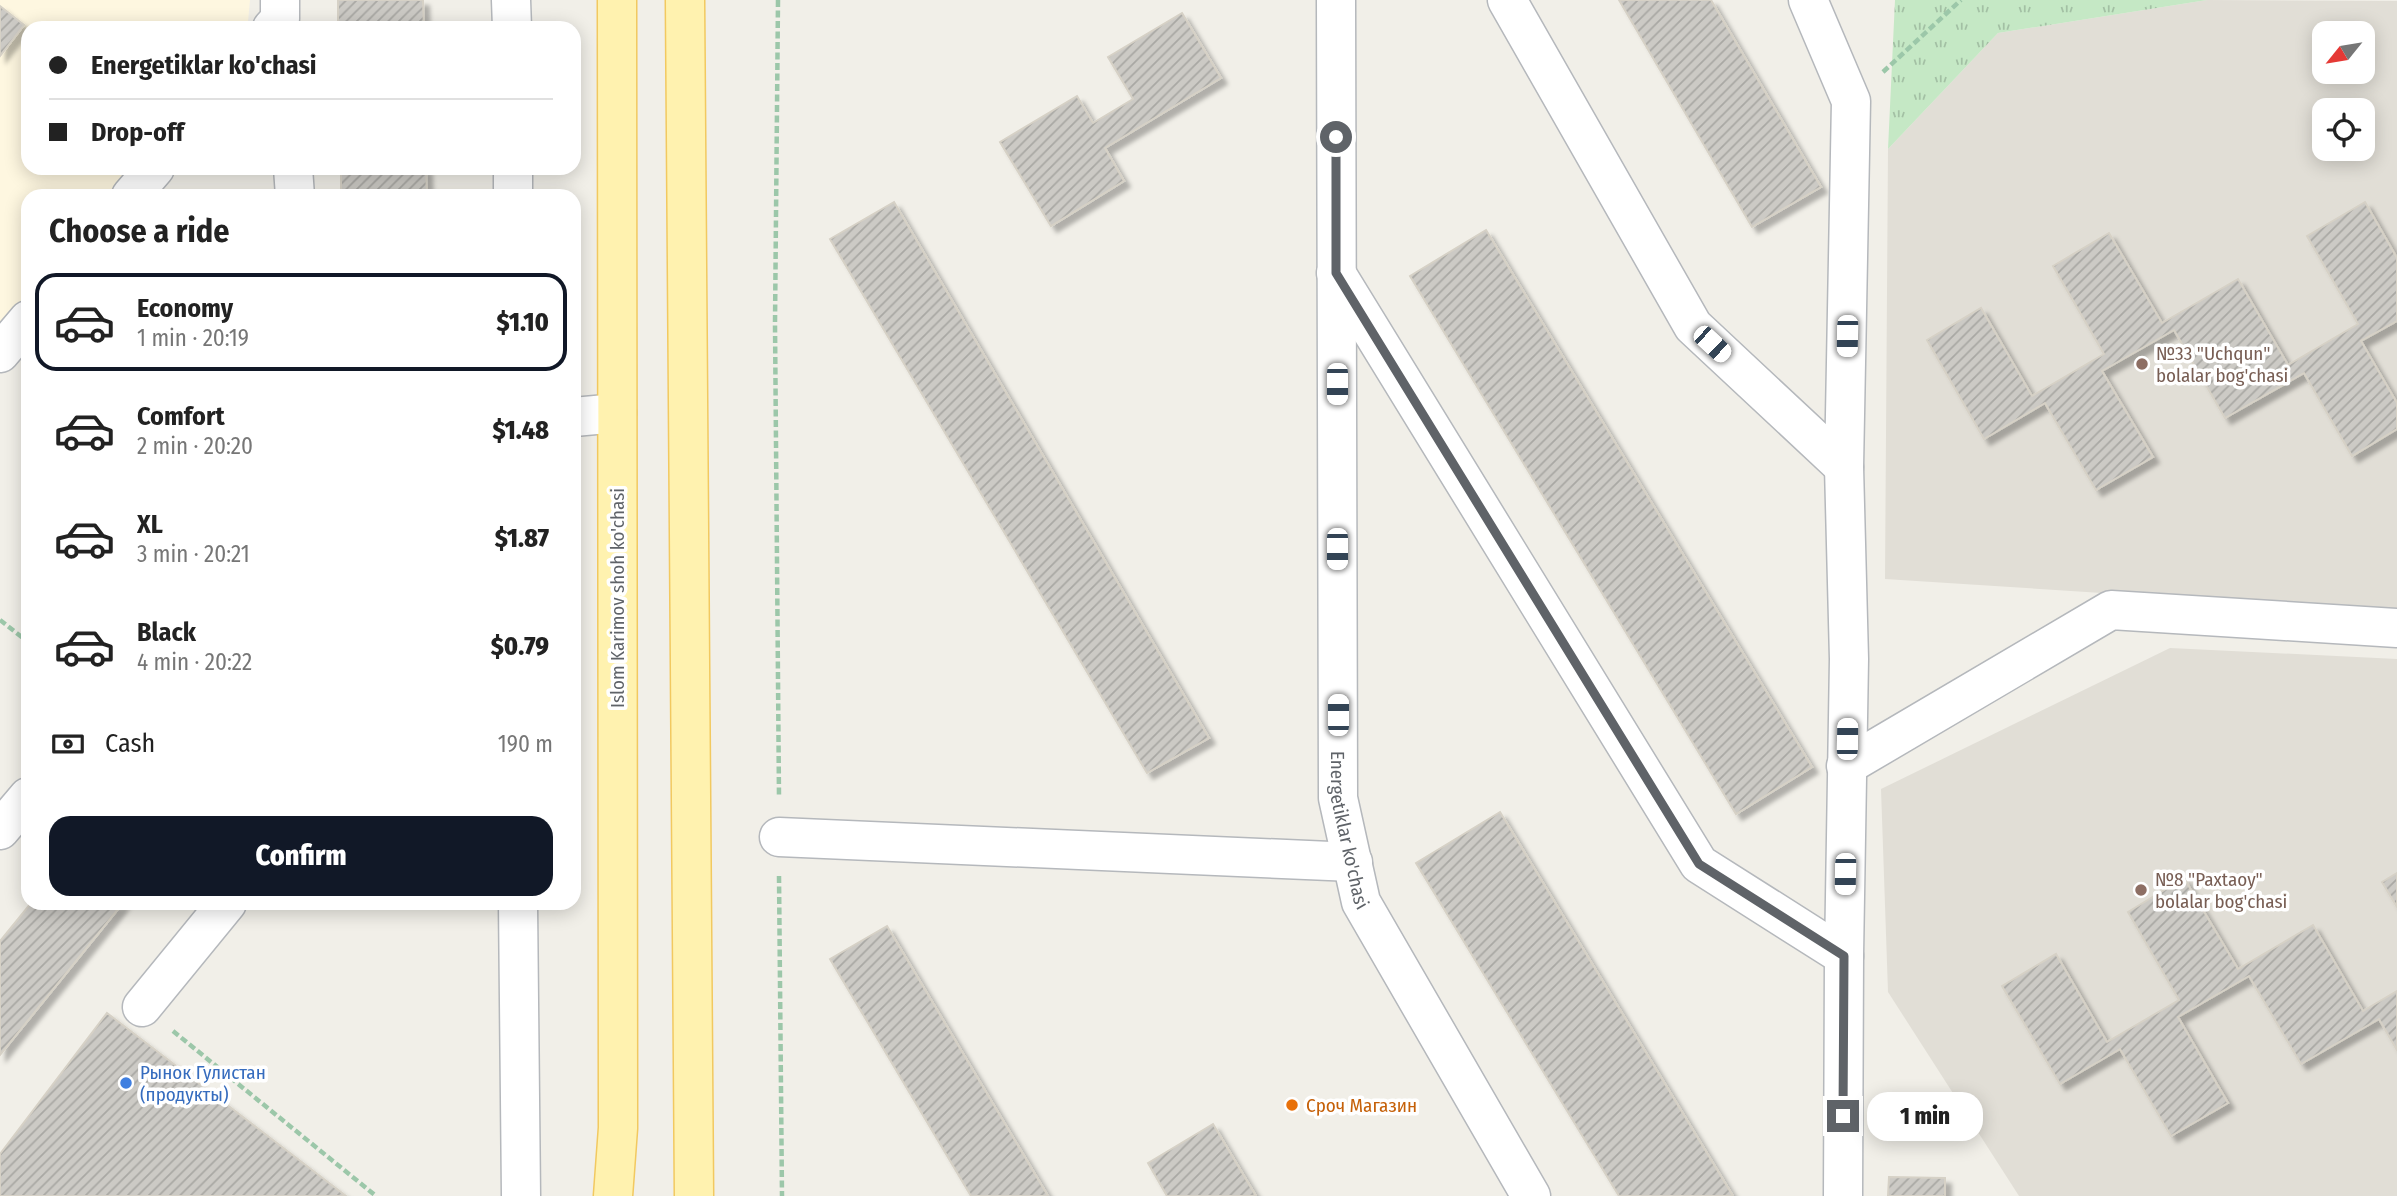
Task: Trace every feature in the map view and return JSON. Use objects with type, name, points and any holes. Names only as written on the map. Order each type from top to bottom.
[{"type":"main road","name":"Islom Karimov shoh ko'chasi","points":[[613,1196],[618,1128],[617,0]]},
{"type":"main road","points":[[685,0],[694,1196]]},
{"type":"street","points":[[511,0],[512,21]]},
{"type":"street","name":"Energetiklar ko'chasi","points":[[1336,0],[1338,798],[1362,902],[1531,1196]]},
{"type":"street","points":[[1507,0],[1693,326],[1844,467]]},
{"type":"street","points":[[1808,0],[1851,101],[1844,467],[1849,659],[1843,1196]]},
{"type":"street","points":[[137,189],[149,175]]},
{"type":"street","points":[[1336,273],[1699,864],[1844,956]]},
{"type":"street","points":[[0,353],[21,328]]},
{"type":"street","points":[[581,416],[617,413]]},
{"type":"street","points":[[1846,766],[2111,610],[2397,628]]},
{"type":"street","points":[[0,830],[21,805]]},
{"type":"street","points":[[779,837],[1353,862]]},
{"type":"street","points":[[142,1007],[221,910]]},
{"type":"street","points":[[518,910],[521,1196]]},
{"type":"path","points":[[778,0],[775,324],[782,1196]]},
{"type":"path","points":[[1851,101],[1961,0]]},
{"type":"path","points":[[0,620],[21,636]]},
{"type":"path","points":[[142,1007],[376,1196]]},
{"type":"shaded area","points":[[0,0],[250,0],[248,21],[21,21],[21,175],[123,175],[112,189],[21,189],[21,300],[0,326]]},
{"type":"shaded area","name":"№33 \"Uchqun\" bolalar bog'chasi","points":[[2207,0],[2397,1],[2397,612],[1885,579],[1888,149],[1998,33]]},
{"type":"shaded area","name":"№8 \"Paxtaoy\" bolalar bog'chasi","points":[[2170,648],[2397,659],[2397,1196],[2019,1196],[1888,992],[1881,789]]},
{"type":"green space","points":[[1895,0],[2207,0],[1998,33],[1888,149]]},
{"type":"building","points":[[338,0],[423,0],[424,21],[338,21]]},
{"type":"building","points":[[1619,0],[1711,0],[1821,187],[1752,227]]},
{"type":"building","points":[[0,6],[21,23],[21,29],[0,56]]},
{"type":"building","points":[[1182,13],[1221,78],[1105,148],[1124,181],[1051,226],[1000,142],[1077,96],[1093,123],[1133,99],[1108,57]]},
{"type":"building","points":[[341,175],[426,175],[427,189],[341,189]]},
{"type":"building","points":[[894,202],[1209,738],[1147,773],[830,239]]},
{"type":"building","points":[[2365,202],[2397,258],[2397,321],[2361,341],[2397,403],[2397,429],[2352,456],[2304,373],[2225,418],[2174,330],[2102,371],[2153,457],[2096,490],[2045,403],[1984,439],[1927,340],[1981,308],[2032,396],[2104,354],[2053,266],[2109,233],[2162,323],[2238,279],[2288,365],[2358,324],[2307,236]]},
{"type":"building","points":[[1486,230],[1812,767],[1736,814],[1410,276]]},
{"type":"building","points":[[1500,812],[1733,1196],[1619,1196],[1416,863]]},
{"type":"building","points":[[2397,873],[2397,907],[2382,882]]},
{"type":"building","points":[[2184,878],[2238,969],[2313,925],[2363,1011],[2397,991],[2397,1050],[2379,1019],[2301,1064],[2249,976],[2178,1017],[2228,1103],[2171,1136],[2120,1049],[2060,1084],[2002,986],[2056,954],[2107,1042],[2179,1000],[2128,912]]},
{"type":"building","points":[[25,910],[117,910],[0,1055],[0,941]]},
{"type":"building","points":[[887,926],[1048,1196],[971,1196],[830,959]]},
{"type":"building","name":"Рынок Гулистан (продукты)","points":[[107,1013],[346,1196],[0,1196],[0,1154]]},
{"type":"building","points":[[1213,1124],[1256,1196],[1167,1196],[1148,1163]]},
{"type":"building","points":[[1889,1177],[1945,1178],[1945,1196],[1888,1196]]},
{"type":"place","name":"№33 \"Uchqun\" bolalar bog'chasi","points":[[2142,364]]},
{"type":"place","name":"№8 \"Paxtaoy\" bolalar bog'chasi","points":[[2141,890]]},
{"type":"place","name":"Рынок Гулистан (продукты)","points":[[126,1083]]},
{"type":"place","name":"Сроч Магазин","points":[[1292,1105]]},
{"type":"route","points":[[1336,137],[1336,273],[1699,864],[1844,956],[1843,1116]]}]
